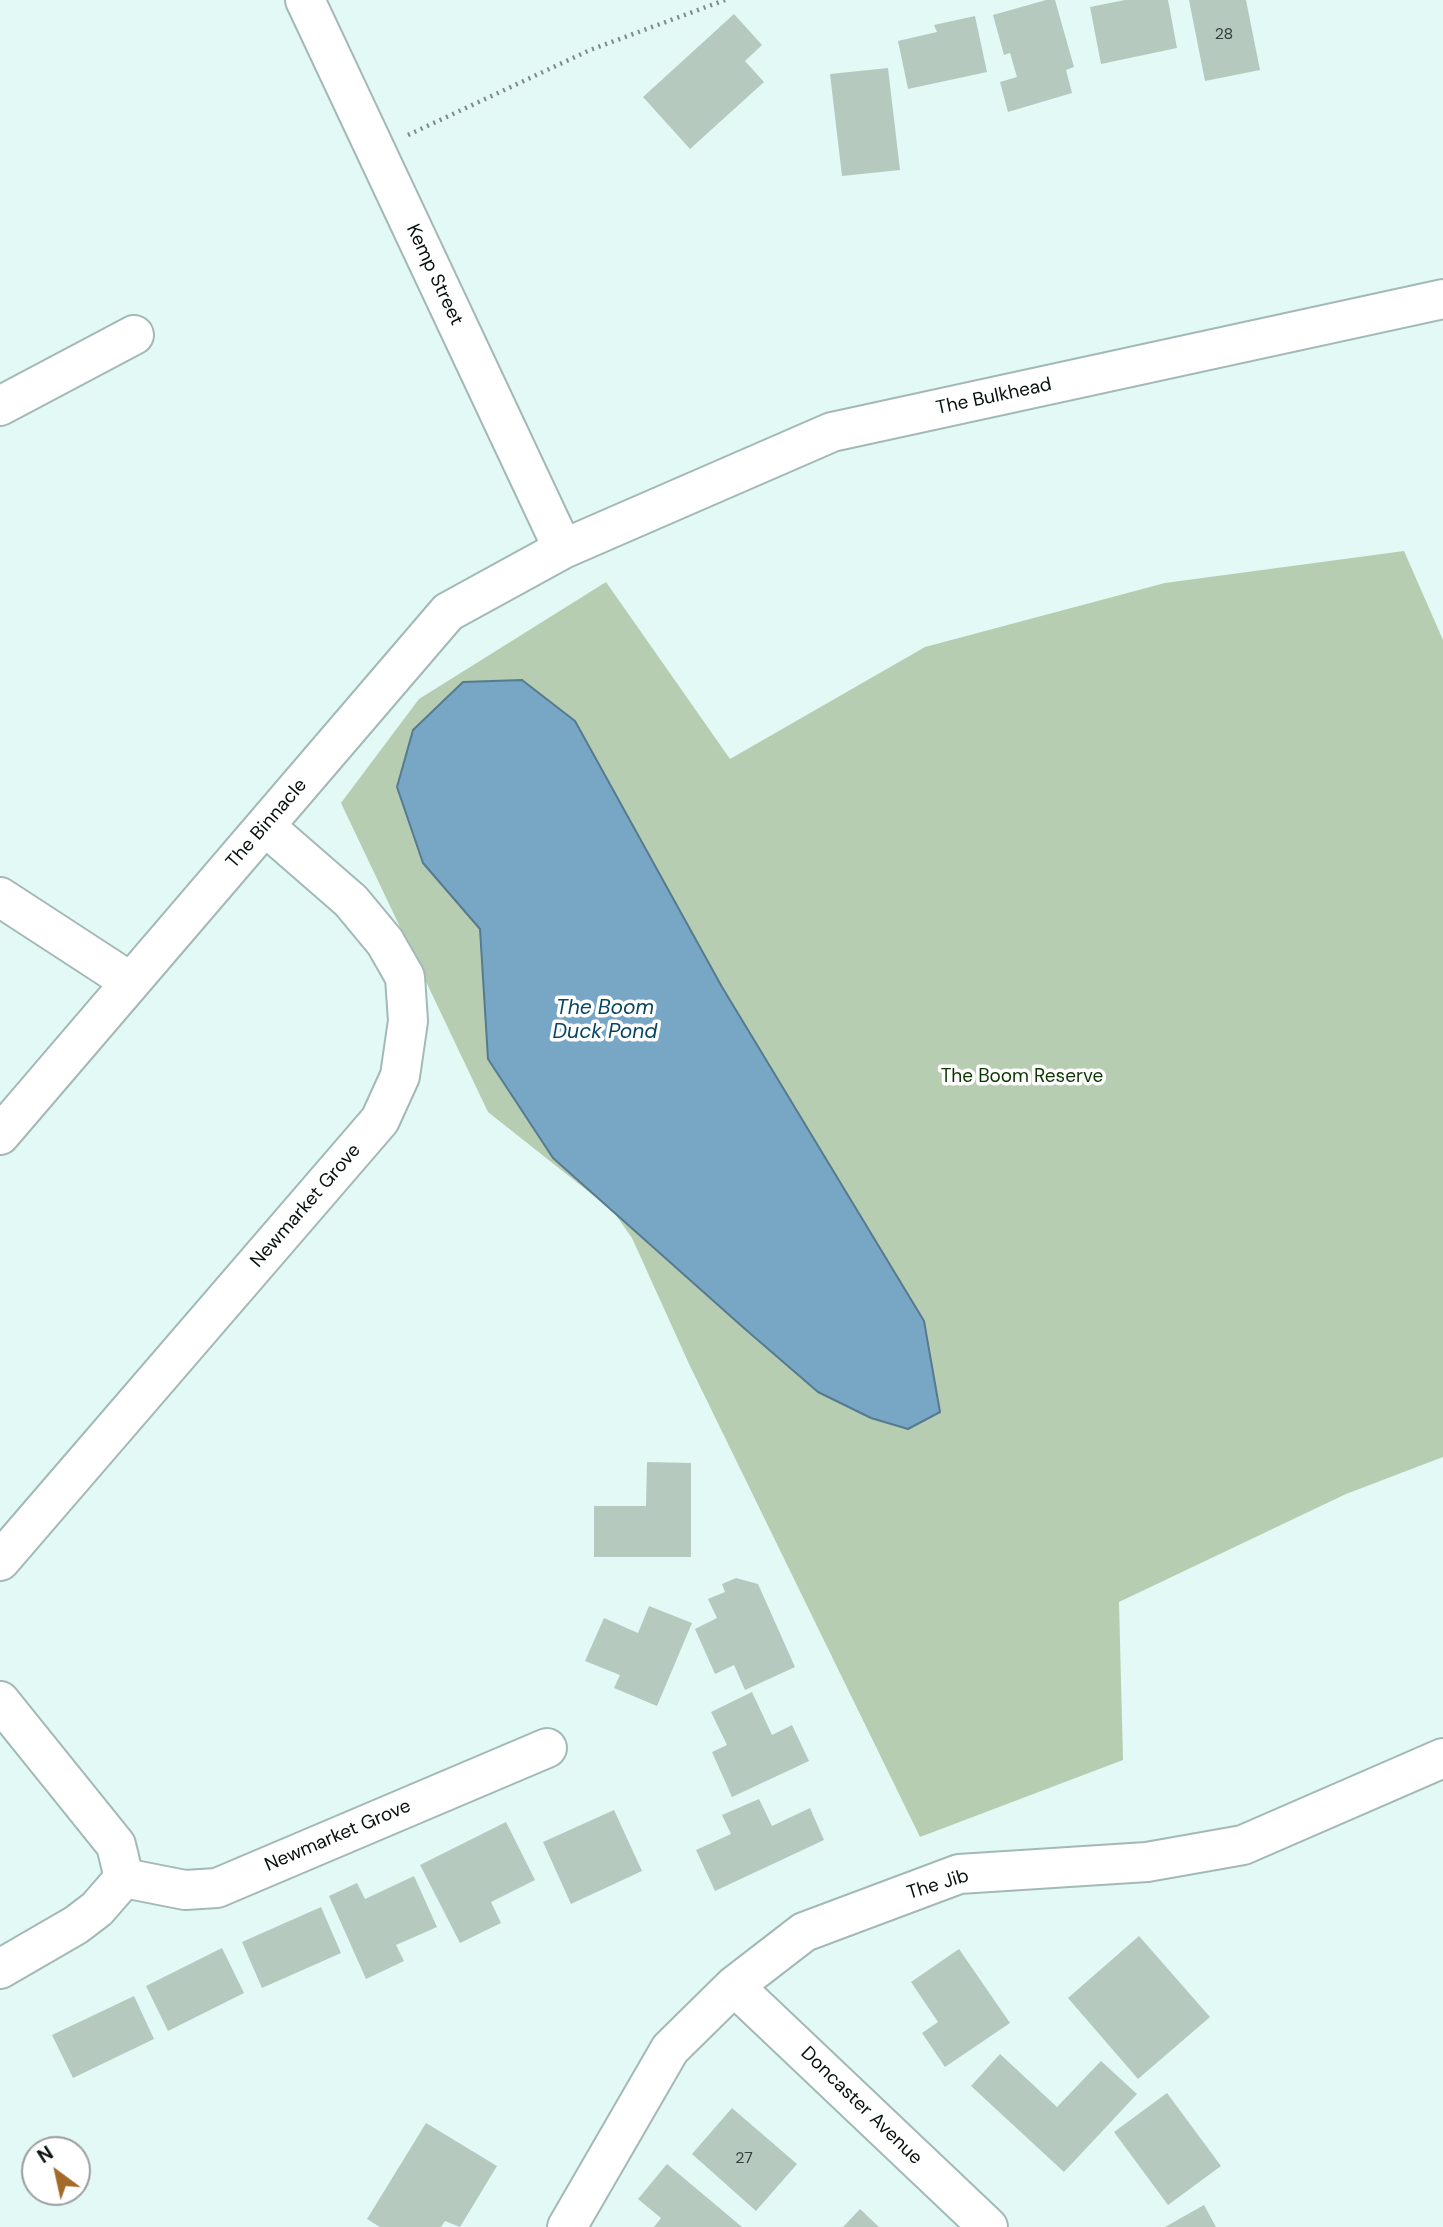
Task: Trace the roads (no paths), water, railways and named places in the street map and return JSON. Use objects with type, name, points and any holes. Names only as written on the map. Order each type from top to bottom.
[{"type":"street","name":"Kemp Street","points":[[304,0],[563,549]]},
{"type":"street","name":"The Bulkhead","points":[[563,549],[832,432],[1443,299]]},
{"type":"street","points":[[0,406],[134,335]]},
{"type":"street","name":"The Binnacle","points":[[0,1135],[129,981],[266,827],[448,612],[563,549]]},
{"type":"street","name":"Newmarket Grove","points":[[0,1561],[380,1120],[400,1076],[408,1021],[405,977],[385,942],[351,901],[266,827]]},
{"type":"street","points":[[0,897],[129,981]]},
{"type":"street","points":[[0,1701],[116,1845],[124,1878],[97,1909],[76,1925],[0,1969]]},
{"type":"street","name":"Newmarket Grove","points":[[124,1878],[185,1890],[217,1888],[547,1748]]},
{"type":"street","name":"The Jib","points":[[567,2227],[670,2049],[734,1986],[804,1932],[959,1874],[1147,1862],[1242,1845],[1443,1758]]},
{"type":"street","name":"Doncaster Avenue","points":[[734,1986],[988,2227]]},
{"type":"water","name":"The Boom Duck Pond","points":[[522,680],[575,721],[722,987],[924,1321],[940,1412],[908,1429],[871,1418],[818,1392],[553,1158],[488,1059],[480,929],[423,863],[397,787],[413,730],[463,682]]},
{"type":"park label","name":"The Boom Reserve","points":[[1022,1077]]}]
